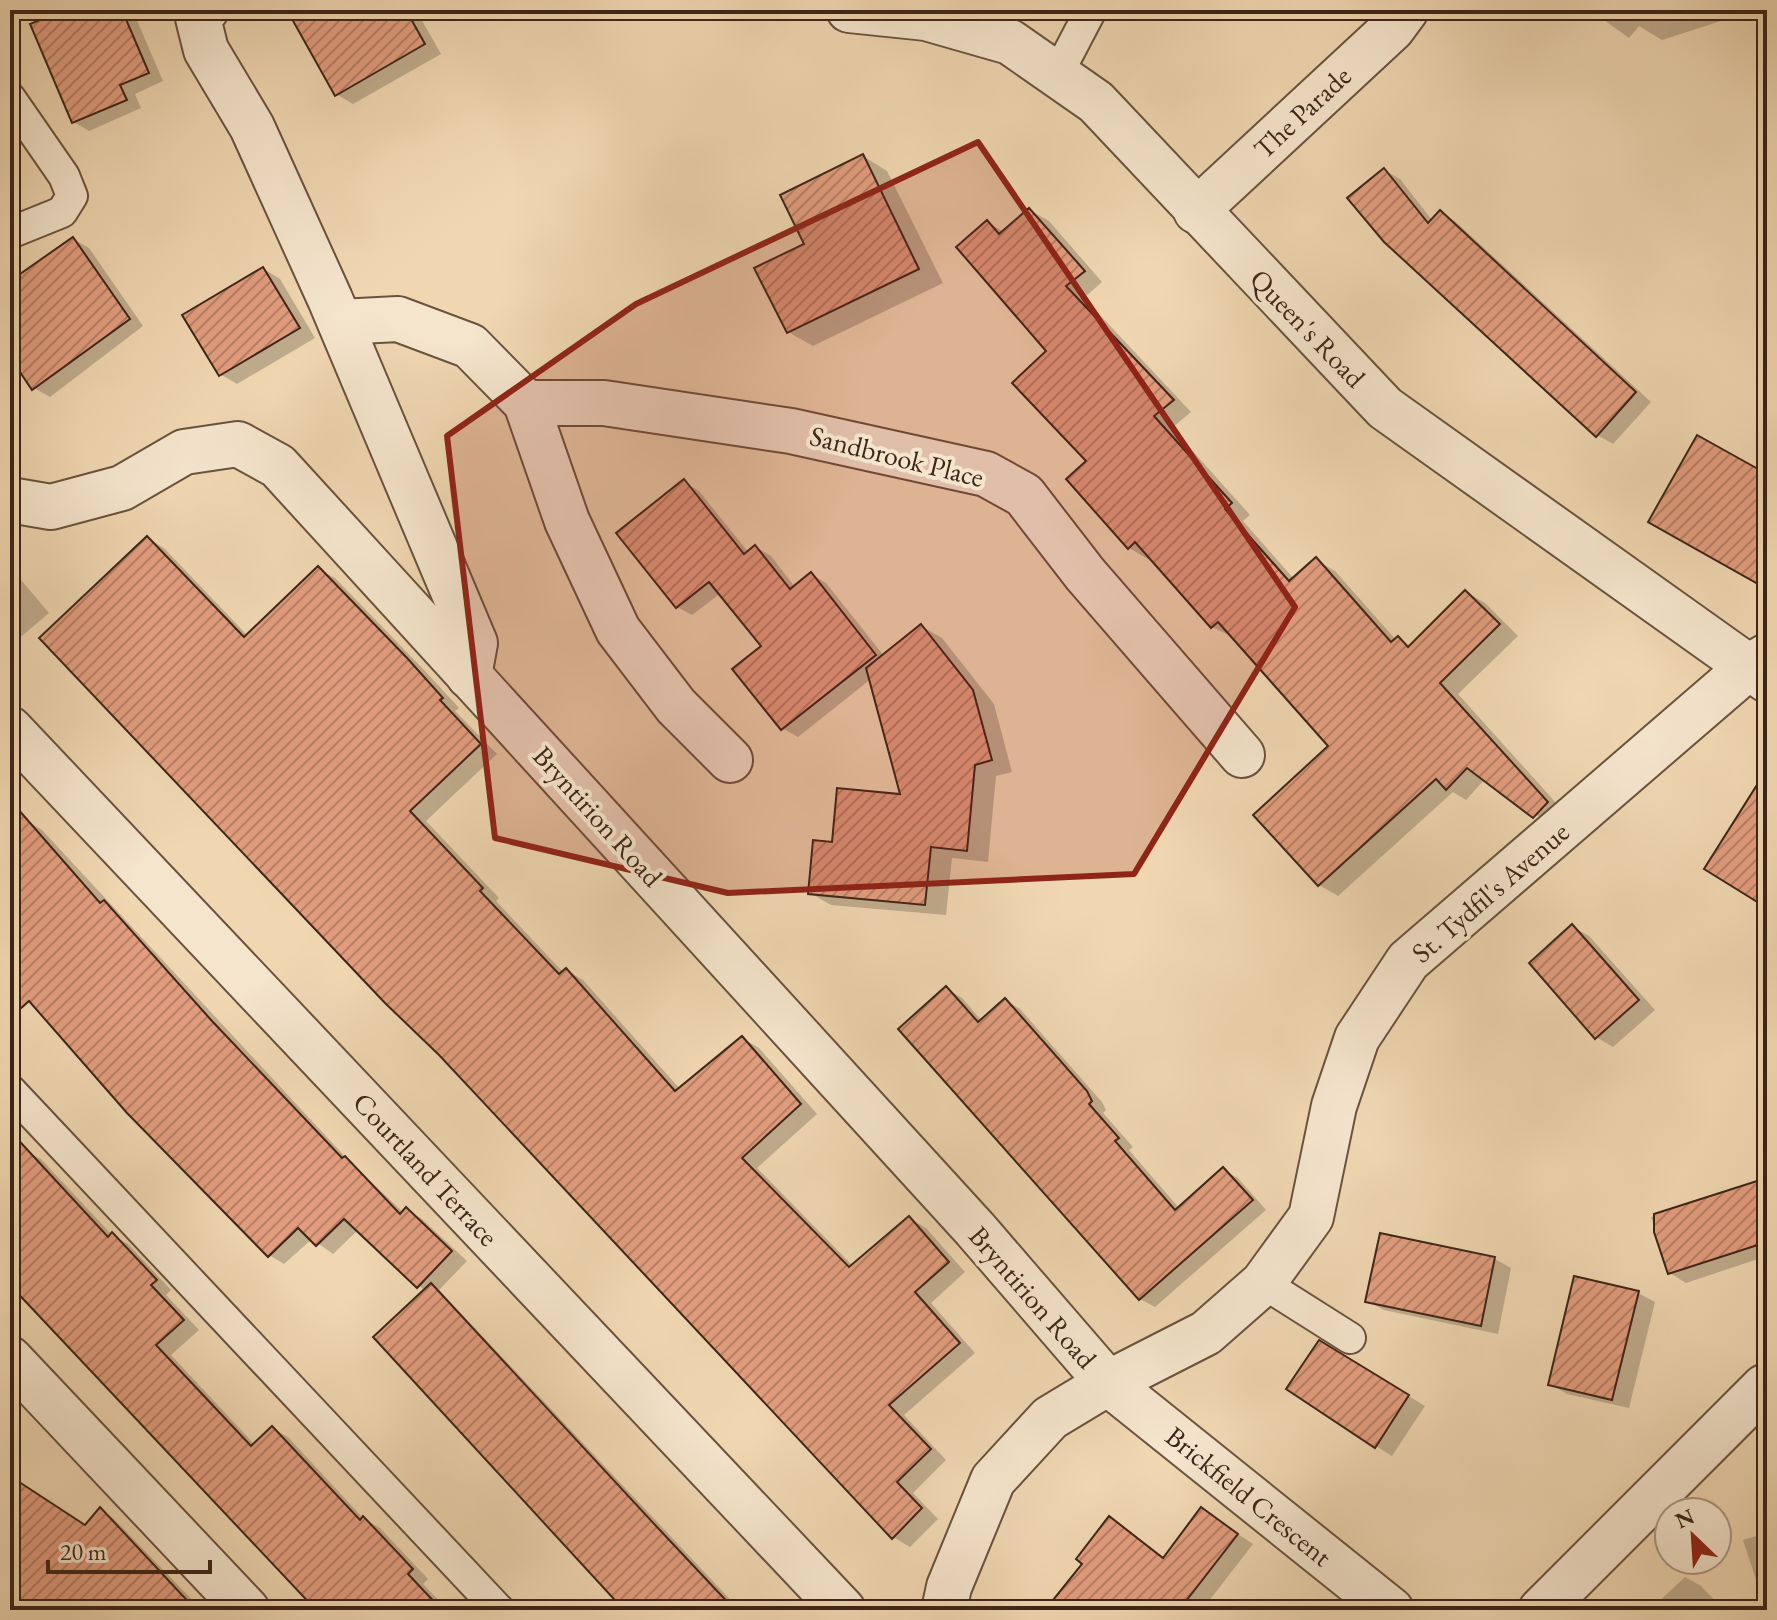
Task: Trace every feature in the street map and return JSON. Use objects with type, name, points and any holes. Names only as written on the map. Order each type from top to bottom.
[{"type":"street","name":"Queen's Road","points":[[849,10],[926,18],[1010,42],[1096,102],[1385,408],[1761,667]]},
{"type":"street","name":"The Parade","points":[[1196,211],[1392,29],[1406,10]]},
{"type":"street","points":[[195,13],[206,50],[252,127],[340,322],[475,643],[469,676]]},
{"type":"street","points":[[340,322],[398,319],[470,346],[526,403],[567,521],[618,630],[676,706],[730,760]]},
{"type":"street","name":"Sandbrook Place","points":[[526,403],[604,403],[791,431],[986,474],[1024,495],[1094,585],[1242,755]]},
{"type":"street","name":"Bryntirion Road","points":[[10,500],[51,507],[122,488],[184,452],[238,444],[278,466],[975,1229],[1108,1383]]},
{"type":"street","name":"St. Tydfil's Avenue","points":[[944,1610],[949,1587],[993,1480],[1050,1418],[1108,1383],[1206,1333],[1263,1283],[1311,1217],[1334,1106],[1357,1038],[1408,961],[1761,667]]},
{"type":"street","name":"Courtland Terrace","points":[[10,729],[843,1610]]},
{"type":"street","points":[[10,1359],[247,1610]]},
{"type":"street","name":"Brickfield Crescent","points":[[1108,1383],[1391,1610]]},
{"type":"street","points":[[1541,1610],[1764,1387]]},
{"type":"lane","points":[[1057,75],[1091,10]]},
{"type":"lane","points":[[10,98],[64,176],[72,196],[62,212],[10,233]]},
{"type":"lane","points":[[10,1090],[499,1610]]},
{"type":"lane","points":[[1263,1283],[1350,1338]]},
{"type":"highlighted area","points":[[978,142],[1295,607],[1134,874],[728,893],[495,838],[447,436],[636,304]]},
{"type":"building","points":[[64,10],[122,10],[149,73],[120,85],[127,100],[72,123],[30,24]]},
{"type":"building","points":[[287,10],[406,10],[425,44],[335,96]]},
{"type":"building","points":[[863,154],[919,269],[787,333],[754,268],[804,244],[780,195]]},
{"type":"building","points":[[1384,168],[1428,223],[1440,210],[1636,392],[1596,437],[1384,242],[1347,198]]},
{"type":"building","points":[[1029,208],[1085,271],[1066,286],[1174,400],[1154,416],[1232,503],[1225,509],[1289,581],[1316,557],[1391,642],[1398,636],[1408,647],[1465,590],[1500,624],[1440,683],[1548,802],[1533,818],[1467,768],[1446,790],[1436,779],[1318,886],[1253,815],[1328,746],[1218,622],[1211,628],[1135,542],[1128,549],[1066,479],[1086,461],[1012,383],[1046,351],[956,247],[987,220],[999,234]]},
{"type":"building","points":[[73,237],[130,319],[32,390],[10,357],[10,281]]},
{"type":"building","points":[[263,267],[300,328],[219,376],[182,315]]},
{"type":"building","points":[[1697,435],[1767,474],[1767,589],[1648,522]]},
{"type":"building","points":[[684,479],[744,554],[755,545],[790,589],[811,572],[876,655],[781,730],[732,669],[761,646],[709,582],[676,608],[616,533]]},
{"type":"building","points":[[147,536],[244,637],[318,566],[408,659],[443,698],[440,700],[481,744],[410,811],[483,888],[480,891],[559,974],[566,968],[675,1091],[742,1036],[801,1104],[742,1158],[849,1267],[909,1216],[949,1262],[915,1292],[960,1343],[889,1405],[931,1449],[897,1482],[922,1508],[892,1539],[439,1055],[385,1003],[39,638]]},
{"type":"building","points":[[921,624],[973,690],[992,760],[975,765],[967,851],[931,847],[925,905],[808,894],[813,840],[832,842],[837,788],[900,794],[866,668]]},
{"type":"building","points":[[1767,769],[1767,908],[1704,869]]},
{"type":"building","points":[[10,800],[100,903],[104,900],[212,1021],[342,1158],[345,1156],[400,1214],[406,1207],[452,1251],[417,1288],[344,1219],[316,1246],[298,1228],[268,1257],[127,1113],[29,1001],[10,1018]]},
{"type":"building","points":[[1572,924],[1639,1000],[1595,1039],[1529,963]]},
{"type":"building","points":[[946,986],[978,1022],[1005,998],[1087,1091],[1092,1101],[1089,1104],[1119,1138],[1115,1141],[1175,1210],[1223,1167],[1253,1200],[1139,1300],[898,1029]]},
{"type":"building","points":[[10,1131],[108,1237],[112,1232],[157,1280],[151,1285],[184,1320],[156,1345],[251,1446],[272,1426],[360,1520],[363,1516],[413,1569],[408,1574],[442,1610],[316,1610],[10,1285]]},
{"type":"building","points":[[1757,1181],[1767,1211],[1767,1242],[1668,1274],[1654,1232],[1654,1214]]},
{"type":"building","points":[[1380,1233],[1495,1257],[1481,1326],[1365,1302]]},
{"type":"building","points":[[1574,1276],[1639,1291],[1612,1400],[1548,1385]]},
{"type":"building","points":[[431,1283],[735,1610],[624,1610],[373,1337]]},
{"type":"building","points":[[1319,1340],[1409,1395],[1375,1448],[1286,1389]]},
{"type":"building","points":[[10,1476],[85,1525],[100,1507],[196,1610],[10,1610]]},
{"type":"building","points":[[1201,1507],[1238,1534],[1179,1610],[1045,1610],[1082,1564],[1076,1559],[1109,1516],[1163,1558]]}]
